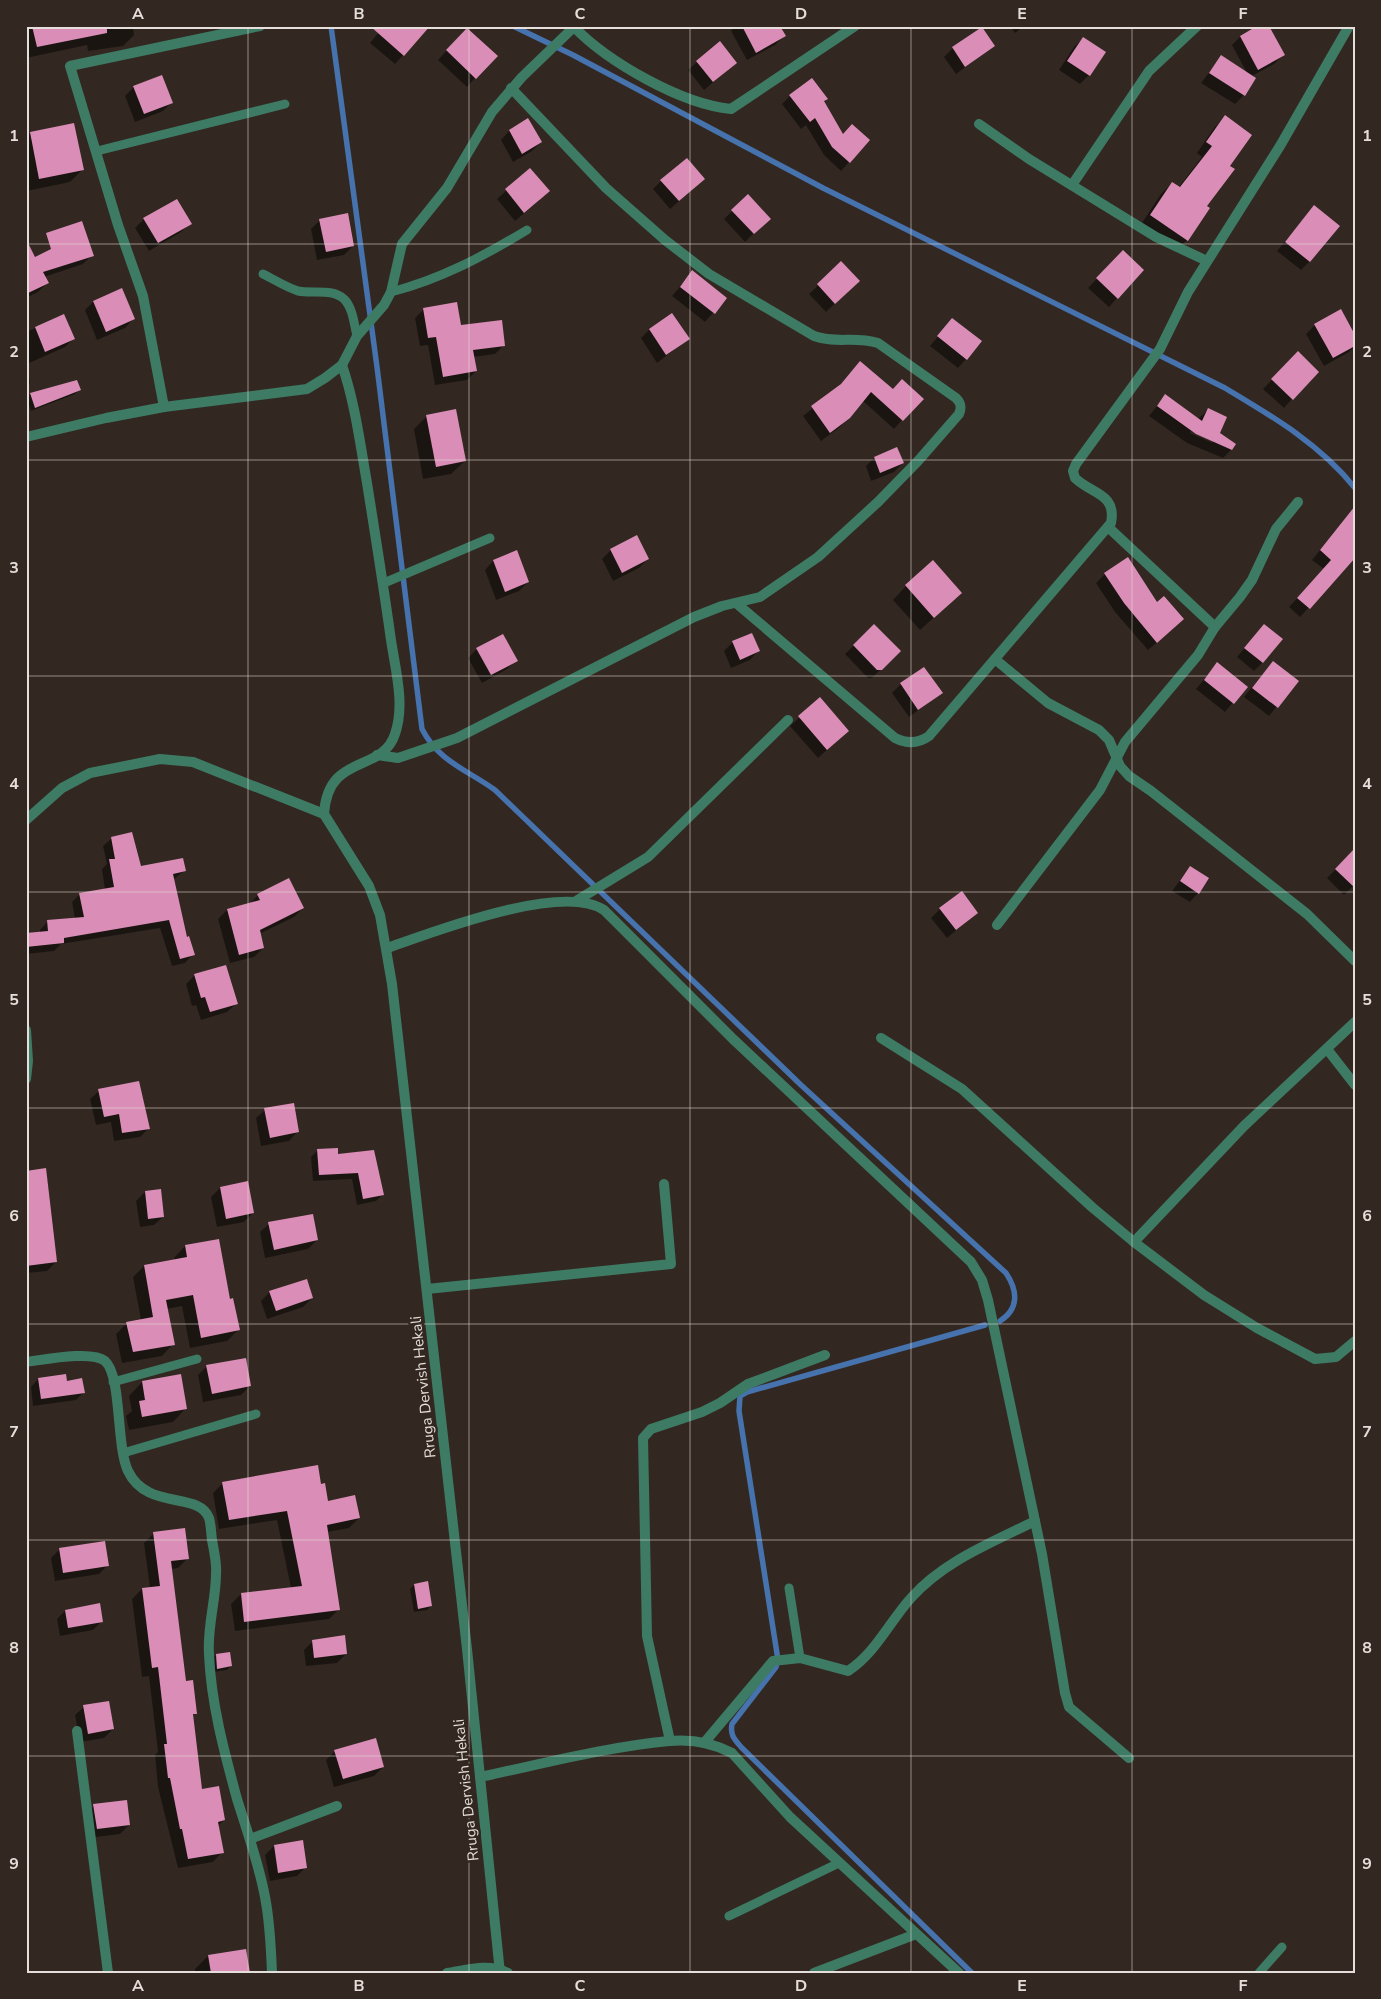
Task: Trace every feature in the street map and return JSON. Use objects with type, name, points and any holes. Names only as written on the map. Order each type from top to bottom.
[{"type":"street","points":[[164,407],[143,296],[118,224],[70,66],[260,26]]},
{"type":"street","points":[[26,437],[106,418],[164,407],[307,388],[325,378],[342,364],[360,332],[384,304],[391,292],[402,244],[446,188],[492,112],[511,88],[574,27],[591,44],[638,74],[702,103],[731,109],[855,26]]},
{"type":"street","points":[[1072,185],[1149,70],[1197,26]]},
{"type":"street","points":[[736,603],[895,738],[914,743],[929,736],[1108,527],[1113,515],[1108,500],[1080,483],[1075,478],[1073,471],[1104,424],[1160,349],[1188,292],[1280,146],[1349,26]]},
{"type":"street","points":[[377,756],[398,758],[457,738],[694,617],[722,606],[760,597],[774,589],[845,534],[918,462],[960,414],[960,402],[878,343],[866,340],[828,341],[814,336],[708,274],[637,217],[511,88]]},
{"type":"street","points":[[979,124],[1029,159],[1156,237],[1208,261]]},
{"type":"street","points":[[26,820],[62,788],[90,774],[160,759],[193,762],[324,814],[325,796],[332,783],[343,773],[377,756],[394,737],[400,706],[384,583],[352,396],[342,364]]},
{"type":"street","points":[[997,925],[1100,790],[1125,742],[1198,655],[1215,627],[1248,586],[1276,529],[1298,502]]},
{"type":"street","points":[[1108,527],[1215,627]]},
{"type":"street","points":[[996,660],[1048,703],[1100,730],[1109,740],[1116,758],[1129,776],[1151,791],[1307,914],[1355,961]]},
{"type":"street","points":[[576,901],[648,857],[681,827],[788,720]]},
{"type":"street","name":"Rruga Dervish Hekali","points":[[324,814],[369,886],[380,915],[387,948],[427,1289],[502,1971]]},
{"type":"street","points":[[387,948],[438,930],[519,907],[576,901],[594,903],[604,910],[733,1039],[971,1262],[982,1280],[988,1300],[1035,1521],[1057,1656],[1069,1707],[1129,1758]]},
{"type":"street","points":[[1134,1242],[1244,1126],[1355,1022]]},
{"type":"street","points":[[26,1030],[28,1061],[26,1079]]},
{"type":"street","points":[[881,1038],[962,1089],[1012,1137],[1134,1242],[1204,1295],[1257,1328],[1315,1359],[1336,1357],[1355,1341]]},
{"type":"street","points":[[1327,1049],[1355,1085]]},
{"type":"street","points":[[427,1289],[672,1264],[664,1184]]},
{"type":"street","points":[[670,1741],[647,1636],[643,1438],[651,1429],[720,1403],[748,1384],[825,1355]]},
{"type":"street","points":[[26,1362],[68,1356],[98,1357],[105,1361],[110,1369],[113,1382],[123,1453],[128,1471],[137,1486],[152,1495],[194,1504],[204,1510],[209,1518],[216,1573],[208,1650],[211,1682],[217,1718],[265,1896],[271,1940],[272,1973]]},
{"type":"street","points":[[704,1742],[773,1661],[797,1658],[848,1671],[857,1665],[870,1650],[911,1597],[942,1568],[1035,1521]]},
{"type":"street","points":[[77,1731],[108,1973]]},
{"type":"street","points":[[480,1778],[670,1741],[704,1742],[720,1746],[732,1753],[790,1816],[959,1973]]},
{"type":"street","points":[[250,1840],[338,1806]]},
{"type":"street","points":[[814,1973],[916,1934]]},
{"type":"street","points":[[447,1973],[483,1967],[502,1971]]},
{"type":"lane","points":[[97,150],[286,104]]},
{"type":"lane","points":[[391,292],[437,277],[486,256],[527,230]]},
{"type":"lane","points":[[264,274],[281,284],[300,291],[333,294],[344,299],[360,332]]},
{"type":"lane","points":[[384,583],[490,538]]},
{"type":"lane","points":[[113,1382],[196,1359]]},
{"type":"lane","points":[[123,1453],[256,1414]]},
{"type":"lane","points":[[789,1588],[797,1658]]},
{"type":"lane","points":[[729,1916],[839,1863]]},
{"type":"lane","points":[[1259,1973],[1282,1948]]},
{"type":"building","points":[[32,26],[107,26],[107,33],[37,47]]},
{"type":"building","points":[[370,26],[430,26],[404,56]]},
{"type":"building","points":[[742,26],[780,26],[786,36],[756,53]]},
{"type":"building","points":[[1257,26],[1269,26],[1285,55],[1258,70],[1240,36]]},
{"type":"building","points":[[982,27],[995,46],[965,67],[952,47]]},
{"type":"building","points":[[467,28],[498,56],[476,79],[446,50]]},
{"type":"building","points":[[1083,37],[1106,52],[1090,76],[1067,61]]},
{"type":"building","points":[[720,41],[737,63],[713,82],[696,61]]},
{"type":"building","points":[[1221,55],[1256,78],[1245,96],[1209,73]]},
{"type":"building","points":[[162,75],[173,103],[144,114],[133,86]]},
{"type":"building","points":[[812,78],[828,99],[824,101],[843,134],[852,124],[870,140],[850,163],[832,147],[815,118],[810,122],[789,95]]},
{"type":"building","points":[[1225,115],[1252,135],[1230,166],[1235,169],[1207,206],[1210,208],[1188,241],[1150,215],[1172,182],[1180,187],[1212,146],[1206,142]]},
{"type":"building","points":[[528,118],[542,142],[522,154],[509,130]]},
{"type":"building","points":[[74,123],[84,170],[39,179],[30,132]]},
{"type":"building","points":[[687,158],[705,179],[679,201],[660,180]]},
{"type":"building","points":[[530,168],[550,191],[524,213],[505,189]]},
{"type":"building","points":[[748,194],[771,219],[754,234],[731,210]]},
{"type":"building","points":[[177,199],[192,224],[158,243],[143,218]]},
{"type":"building","points":[[1314,205],[1340,226],[1310,262],[1285,242]]},
{"type":"building","points":[[348,213],[354,246],[326,252],[319,219]]},
{"type":"building","points":[[82,221],[94,256],[43,272],[49,283],[26,294],[26,239],[35,257],[51,249],[46,233]]},
{"type":"building","points":[[1123,250],[1144,270],[1118,299],[1096,278]]},
{"type":"building","points":[[841,261],[860,281],[835,304],[817,284]]},
{"type":"building","points":[[692,270],[727,298],[715,314],[680,287]]},
{"type":"building","points":[[122,288],[135,319],[106,332],[93,301]]},
{"type":"building","points":[[457,302],[461,325],[502,320],[505,346],[473,350],[477,371],[443,377],[436,337],[428,338],[423,308]]},
{"type":"building","points":[[1341,309],[1355,335],[1355,346],[1333,358],[1314,324]]},
{"type":"building","points":[[672,313],[690,339],[666,355],[649,329]]},
{"type":"building","points":[[64,314],[75,339],[45,352],[35,327]]},
{"type":"building","points":[[952,318],[982,341],[967,360],[937,336]]},
{"type":"building","points":[[1298,351],[1319,372],[1293,400],[1271,379]]},
{"type":"building","points":[[860,361],[893,389],[902,379],[924,399],[903,421],[871,392],[850,418],[830,433],[811,406],[841,384]]},
{"type":"building","points":[[77,380],[81,390],[35,408],[30,393]]},
{"type":"building","points":[[1165,394],[1202,421],[1208,408],[1227,417],[1220,433],[1236,444],[1232,450],[1196,434],[1157,406]]},
{"type":"building","points":[[456,409],[466,461],[436,467],[426,415]]},
{"type":"building","points":[[897,447],[904,463],[880,473],[874,457]]},
{"type":"building","points":[[1355,506],[1355,558],[1310,609],[1297,598],[1331,560],[1320,550]]},
{"type":"building","points":[[637,535],[649,559],[622,573],[610,549]]},
{"type":"building","points":[[517,550],[529,582],[505,592],[493,560]]},
{"type":"building","points":[[1128,557],[1157,602],[1164,596],[1184,619],[1157,643],[1124,603],[1104,573]]},
{"type":"building","points":[[933,560],[962,593],[934,618],[905,585]]},
{"type":"building","points":[[874,624],[901,651],[882,670],[877,670],[853,645]]},
{"type":"building","points":[[1264,624],[1283,639],[1263,663],[1244,648]]},
{"type":"building","points":[[752,633],[760,651],[740,660],[732,641]]},
{"type":"building","points":[[503,634],[518,661],[491,675],[476,648]]},
{"type":"building","points":[[1273,661],[1299,681],[1278,708],[1252,688]]},
{"type":"building","points":[[1217,662],[1248,687],[1234,704],[1204,680]]},
{"type":"building","points":[[924,667],[943,693],[918,710],[900,683]]},
{"type":"building","points":[[820,697],[849,731],[827,750],[798,716]]},
{"type":"building","points":[[132,832],[141,866],[183,858],[186,871],[173,874],[187,937],[189,936],[195,955],[180,959],[169,920],[64,938],[64,943],[26,947],[26,933],[48,931],[47,920],[84,917],[79,893],[114,887],[109,859],[115,859],[111,837]]},
{"type":"building","points":[[1355,848],[1355,888],[1335,869]]},
{"type":"building","points":[[1190,866],[1209,878],[1199,894],[1180,881]]},
{"type":"building","points":[[289,878],[304,908],[260,930],[264,948],[239,955],[227,909],[260,900],[257,894]]},
{"type":"building","points":[[962,891],[978,913],[956,930],[939,908]]},
{"type":"building","points":[[226,965],[238,1004],[210,1012],[205,997],[201,998],[194,974]]},
{"type":"building","points":[[139,1081],[150,1129],[122,1133],[119,1114],[104,1117],[98,1089]]},
{"type":"building","points":[[294,1103],[299,1132],[270,1138],[264,1108]]},
{"type":"building","points":[[338,1148],[338,1154],[374,1150],[384,1195],[363,1199],[358,1173],[319,1175],[317,1149]]},
{"type":"building","points":[[46,1168],[57,1262],[26,1266],[26,1171]]},
{"type":"building","points":[[248,1181],[254,1213],[226,1219],[220,1187]]},
{"type":"building","points":[[161,1189],[164,1217],[148,1219],[145,1191]]},
{"type":"building","points":[[313,1214],[318,1240],[274,1250],[268,1222]]},
{"type":"building","points":[[219,1239],[230,1299],[233,1298],[240,1330],[201,1338],[193,1295],[166,1300],[175,1345],[133,1352],[126,1322],[153,1317],[144,1265],[187,1257],[185,1245]]},
{"type":"building","points":[[307,1279],[313,1298],[276,1311],[269,1291]]},
{"type":"building","points":[[246,1358],[251,1386],[212,1394],[206,1365]]},
{"type":"building","points":[[66,1374],[67,1381],[82,1378],[85,1393],[41,1399],[38,1378]]},
{"type":"building","points":[[181,1374],[187,1409],[142,1417],[139,1401],[145,1400],[142,1381]]},
{"type":"building","points":[[318,1465],[321,1484],[325,1483],[328,1501],[355,1495],[360,1518],[327,1525],[340,1610],[244,1622],[241,1593],[302,1586],[287,1511],[229,1520],[222,1482]]},
{"type":"building","points":[[185,1528],[189,1559],[171,1561],[186,1681],[193,1680],[197,1714],[193,1714],[202,1789],[219,1786],[225,1820],[218,1822],[224,1853],[188,1859],[170,1778],[168,1778],[164,1744],[167,1744],[158,1667],[152,1668],[142,1588],[160,1586],[153,1532]]},
{"type":"building","points":[[105,1541],[109,1566],[63,1573],[59,1548]]},
{"type":"building","points":[[428,1581],[432,1606],[418,1609],[414,1584]]},
{"type":"building","points":[[100,1603],[103,1622],[68,1628],[65,1610]]},
{"type":"building","points":[[345,1635],[347,1654],[314,1658],[312,1640]]},
{"type":"building","points":[[230,1652],[232,1666],[217,1669],[216,1654]]},
{"type":"building","points":[[109,1701],[114,1729],[88,1734],[83,1705]]},
{"type":"building","points":[[376,1738],[384,1767],[343,1779],[334,1750]]},
{"type":"building","points":[[127,1800],[130,1825],[97,1829],[93,1804]]},
{"type":"building","points":[[303,1840],[307,1868],[278,1873],[274,1845]]},
{"type":"building","points":[[246,1949],[250,1973],[211,1973],[208,1955]]},
{"type":"waterway","points":[[331,26],[377,367],[422,729],[436,750],[495,790],[801,1085],[1006,1273],[1013,1286],[1015,1299],[1011,1311],[1000,1321]]},
{"type":"waterway","points":[[513,26],[573,55],[823,188],[1225,388],[1278,420],[1311,444],[1355,488]]},
{"type":"waterway","points":[[972,1973],[736,1742],[733,1737],[732,1724],[776,1667],[778,1660],[739,1411],[740,1396],[747,1392],[985,1325]]}]
